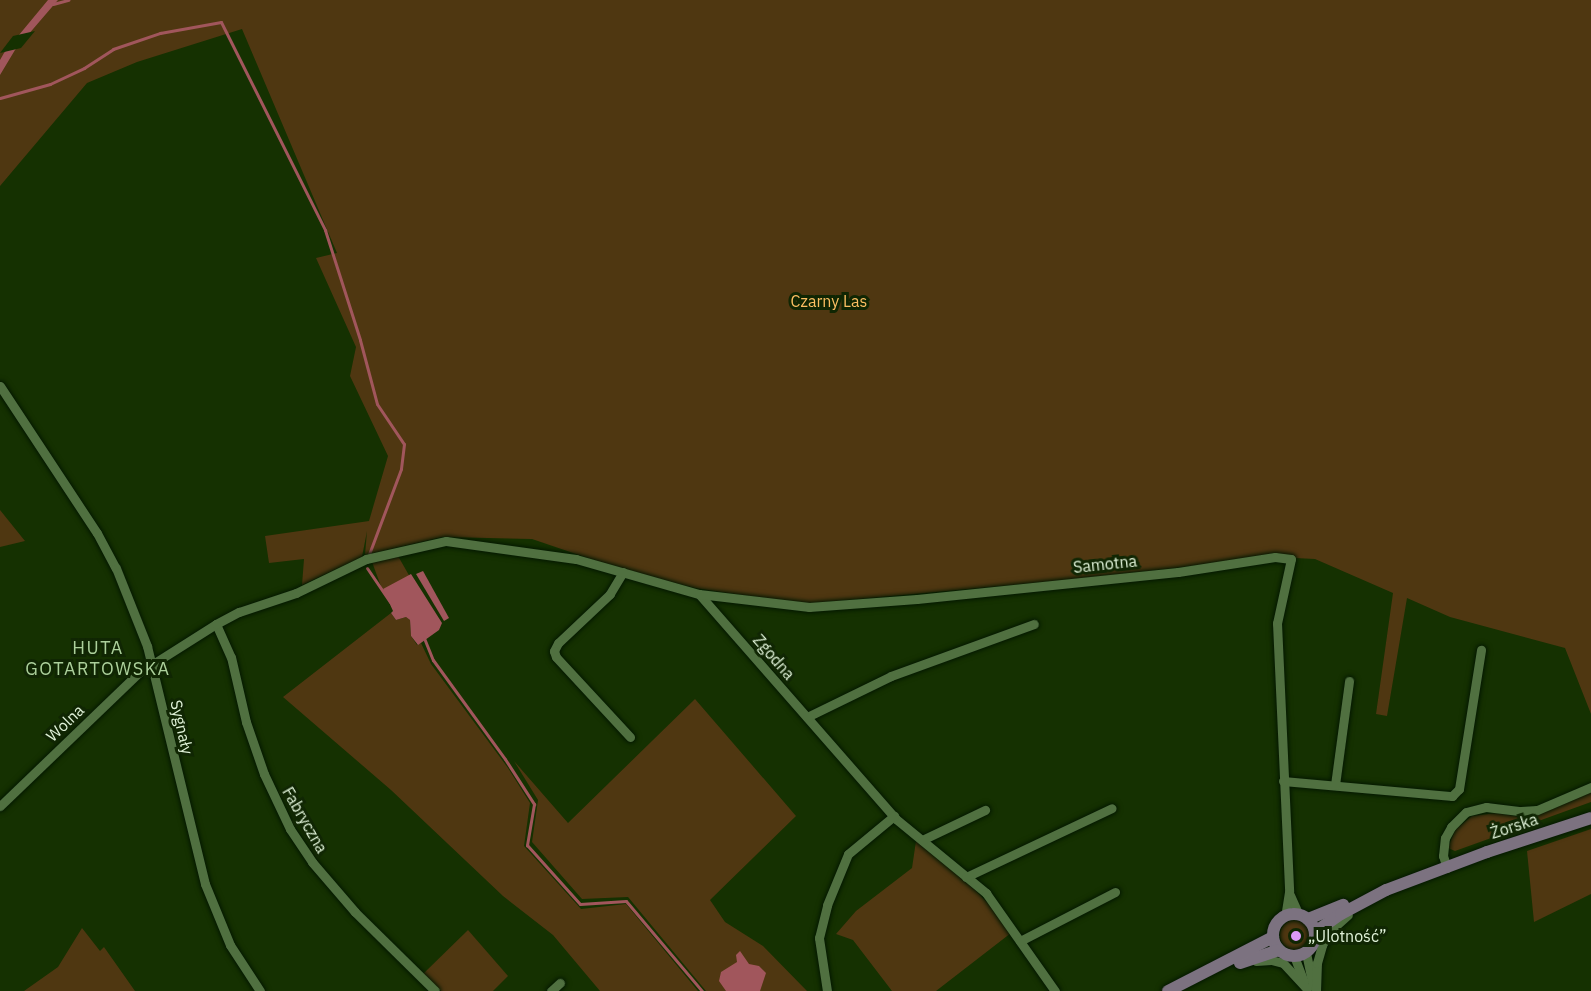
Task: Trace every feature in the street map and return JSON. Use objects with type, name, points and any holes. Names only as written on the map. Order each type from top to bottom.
[{"type":"main road","name":"Żorska","points":[[1304,917],[1591,818]]},
{"type":"main road","name":"Żorska","points":[[1315,932],[1360,903],[1404,883]]},
{"type":"main road","points":[[1207,973],[1279,950],[1294,956],[1306,952],[1314,944],[1315,932],[1304,917],[1285,916],[1277,923],[1273,937],[1279,950]]},
{"type":"main road","points":[[1168,991],[1207,973],[1273,937]]},
{"type":"street","name":"Sygnały","points":[[0,386],[97,533],[116,568],[143,635],[205,884],[230,945],[260,991]]},
{"type":"street","points":[[151,664],[239,612],[296,593],[366,559],[446,541],[576,559],[699,594]]},
{"type":"street","name":"Samotna","points":[[699,594],[809,607],[917,599],[1178,572],[1275,557],[1291,559],[1277,623],[1289,892],[1285,916]]},
{"type":"street","points":[[623,572],[610,594],[558,643],[554,651],[556,657],[630,737]]},
{"type":"street","name":"Zgodna","points":[[699,594],[894,816],[986,893],[1054,991]]},
{"type":"street","name":"Fabryczna","points":[[216,624],[231,657],[246,722],[264,774],[290,829],[312,862],[355,912],[435,991]]},
{"type":"street","points":[[807,717],[891,676],[1034,624]]},
{"type":"street","points":[[1283,781],[1452,795],[1459,789],[1481,650]]},
{"type":"street","name":"Wolna","points":[[0,806],[151,664]]},
{"type":"street","points":[[1335,785],[1349,681]]},
{"type":"street","name":"Żorska","points":[[1447,868],[1443,856],[1445,838],[1451,826],[1466,812],[1486,807],[1521,812],[1537,810],[1591,787]]},
{"type":"street","points":[[966,877],[1112,808]]},
{"type":"street","points":[[922,840],[985,810]]},
{"type":"street","points":[[827,991],[819,938],[828,905],[848,854],[894,816]]},
{"type":"street","points":[[1020,941],[1115,892]]},
{"type":"street","name":"Samotna","points":[[1289,892],[1304,917]]},
{"type":"street","points":[[1311,991],[1322,945],[1330,931],[1360,903]]},
{"type":"street","points":[[1306,952],[1311,991]]},
{"type":"street","points":[[1294,956],[1311,991]]},
{"type":"street","points":[[1237,964],[1267,960],[1279,962],[1290,968],[1311,991]]},
{"type":"street","points":[[550,991],[560,983]]},
{"type":"green space","name":"Czarny Las","points":[[0,0],[1591,0],[1591,714],[1565,648],[1450,617],[1407,598],[1387,716],[1376,714],[1393,593],[1315,559],[1275,557],[1066,580],[803,604],[695,588],[623,570],[532,539],[442,537],[365,555],[367,531],[362,557],[302,585],[304,559],[269,563],[265,536],[369,521],[388,456],[350,376],[356,347],[316,258],[337,253],[242,29],[137,62],[87,83],[0,186]]},
{"type":"green space","points":[[0,510],[25,541],[0,547]]},
{"type":"green space","points":[[398,556],[410,577],[387,591],[382,589],[372,562]]},
{"type":"green space","points":[[391,613],[396,620],[406,617],[410,620],[411,636],[417,645],[421,643],[431,664],[508,768],[530,803],[524,846],[581,909],[626,904],[698,991],[600,991],[553,935],[503,896],[391,790],[283,697]]},
{"type":"green space","points":[[695,699],[796,816],[710,900],[725,922],[763,946],[807,991],[706,991],[628,897],[582,899],[532,842],[538,800],[514,761],[568,823]]},
{"type":"green space","points":[[1591,792],[1591,802],[1455,851],[1448,848],[1455,830],[1472,816],[1497,813],[1526,818]]},
{"type":"green space","points":[[1591,829],[1591,894],[1534,922],[1527,851]]},
{"type":"green space","points":[[916,841],[975,890],[997,913],[1011,933],[936,991],[892,991],[853,940],[836,934],[856,911],[912,868]]},
{"type":"green space","points":[[1295,920],[1301,921],[1309,929],[1309,941],[1301,949],[1295,950],[1289,949],[1281,941],[1280,935],[1281,929],[1289,921]]},
{"type":"green space","points":[[82,928],[100,951],[104,947],[135,991],[24,991],[58,967]]},
{"type":"green space","points":[[468,930],[508,976],[493,991],[441,991],[423,974]]},
{"type":"shaded area","points":[[48,0],[58,0],[15,50],[0,75],[0,60],[4,53]]},
{"type":"shaded area","points":[[423,571],[449,618],[444,621],[416,574]]},
{"type":"shaded area","points":[[411,574],[442,623],[439,630],[418,645],[411,636],[410,620],[406,617],[396,620],[391,613],[393,611],[383,589]]},
{"type":"shaded area","points":[[740,951],[749,964],[759,966],[766,973],[760,991],[726,991],[719,981],[721,972],[737,962],[736,955]]},
{"type":"pier","points":[[35,31],[21,48],[0,53],[13,36]]},
{"type":"waterway","points":[[53,4],[68,0]]},
{"type":"waterway","points":[[0,98],[50,84],[84,68],[113,49],[160,33],[221,22],[325,230],[360,340],[377,404],[404,444],[401,469],[369,554]]},
{"type":"waterway","points":[[367,568],[390,602]]},
{"type":"waterway","points":[[424,638],[433,660],[505,759],[534,804],[527,845],[580,904],[626,901],[702,991]]},
{"type":"place","name":"„Ulotność”","points":[[1296,936]]},
{"type":"district","name":"HUTA GOTARTOWSKA","points":[[98,659]]}]
